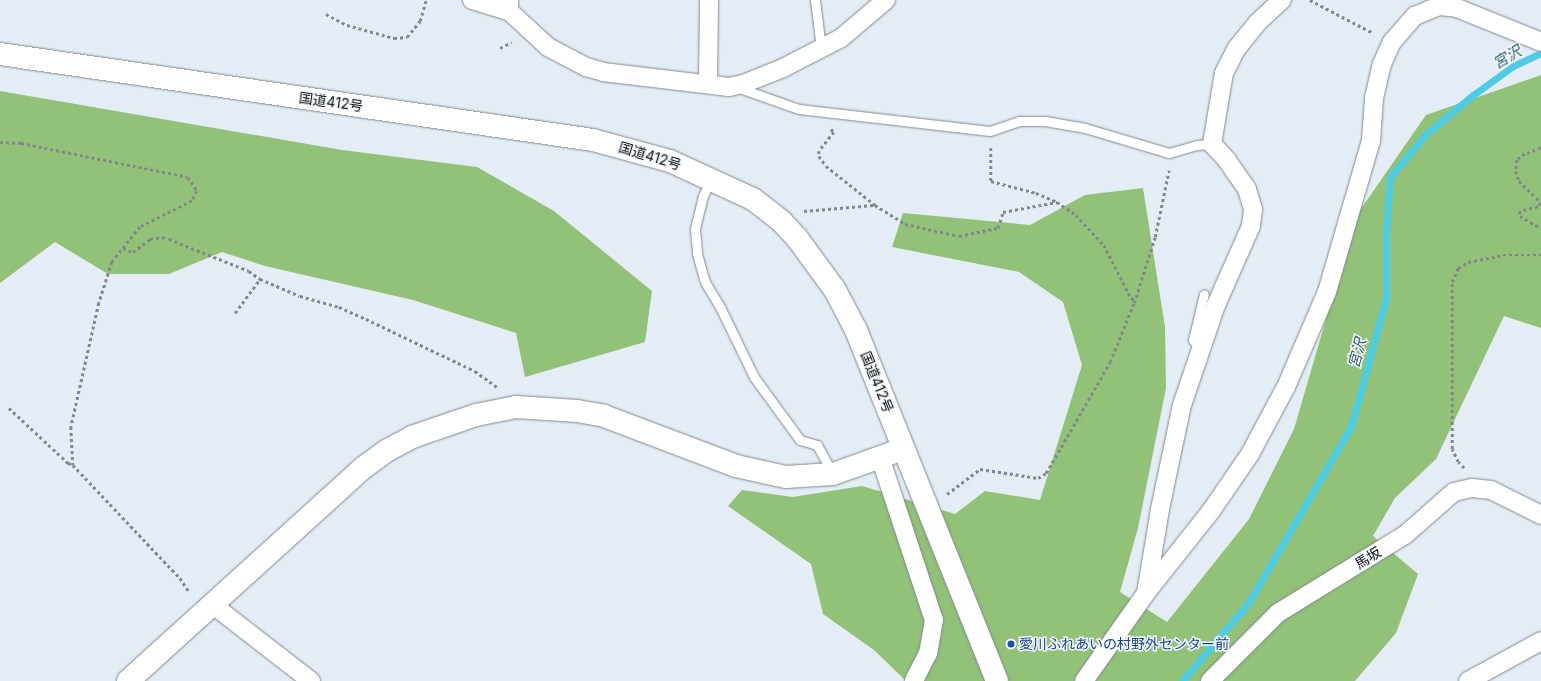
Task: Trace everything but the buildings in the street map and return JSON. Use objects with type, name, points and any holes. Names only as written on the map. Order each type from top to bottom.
[{"type":"main road","name":"国道412号","points":[[0,54],[593,140],[670,161],[711,178],[752,199],[782,222],[822,272],[856,330],[997,681]]},
{"type":"main road","points":[[128,681],[208,610],[358,472],[386,451],[440,426],[476,415],[505,410],[547,408],[604,416],[762,474],[786,477],[833,474],[903,449]]},
{"type":"street","points":[[472,0],[509,6],[548,47],[586,67],[603,72],[729,87],[743,84],[783,68],[840,38],[886,0]]},
{"type":"street","points":[[708,84],[709,0]]},
{"type":"street","points":[[1146,594],[1160,510],[1182,405],[1200,348],[1216,305],[1251,226],[1253,209],[1247,189],[1227,160],[1212,144],[1224,74],[1237,48],[1257,23],[1282,0]]},
{"type":"street","points":[[1084,681],[1146,594],[1211,511],[1250,454],[1286,387],[1327,292],[1371,141],[1374,98],[1382,64],[1392,42],[1415,16],[1439,6],[1457,8],[1541,42]]},
{"type":"street","points":[[880,457],[934,620],[928,653],[914,681]]},
{"type":"street","name":"馬坂","points":[[1210,681],[1278,613],[1405,535],[1454,492],[1472,488],[1491,490],[1541,515]]},
{"type":"street","points":[[208,610],[311,681]]},
{"type":"street","points":[[1468,681],[1541,641]]},
{"type":"lane","points":[[815,0],[821,48]]},
{"type":"lane","points":[[743,84],[745,90],[799,109],[990,131],[1018,121],[1044,121],[1085,128],[1169,153],[1212,144]]},
{"type":"lane","points":[[711,178],[703,196],[695,229],[696,254],[705,282],[721,308],[754,377],[800,440],[817,445],[833,474]]},
{"type":"lane","points":[[1200,348],[1193,340],[1204,294]]},
{"type":"path","points":[[326,14],[347,26],[394,38],[407,37],[420,21],[426,0]]},
{"type":"path","points":[[1310,0],[1392,42]]},
{"type":"path","points":[[816,111],[834,132],[819,151],[819,156],[826,166],[875,205],[905,224],[960,236],[998,228],[1003,212],[1057,202]]},
{"type":"path","points":[[990,131],[991,181],[1036,193],[1057,202],[1093,231],[1104,245],[1131,298],[1135,300]]},
{"type":"path","points":[[0,142],[21,143],[188,177],[194,183],[197,191],[192,201],[140,227],[112,262],[99,304],[71,427],[73,465]]},
{"type":"path","points":[[1541,148],[1524,154],[1517,160],[1516,172],[1519,181],[1541,202],[1538,206],[1520,211],[1520,216],[1541,228]]},
{"type":"path","points":[[928,509],[980,469],[1038,478],[1046,473],[1110,362],[1135,300],[1155,237],[1172,160],[1169,153]]},
{"type":"path","points":[[804,218],[800,212],[875,205]]},
{"type":"path","points":[[123,248],[137,251],[150,239],[162,237],[249,271],[260,279],[300,296],[339,307],[475,371],[493,382],[501,392],[505,410]]},
{"type":"path","points":[[1472,488],[1469,472],[1458,462],[1452,449],[1452,282],[1458,268],[1468,262],[1503,255],[1541,254]]},
{"type":"path","points":[[235,312],[260,279]]},
{"type":"path","points":[[9,408],[68,463],[73,465],[180,578],[208,610]]},
{"type":"green space","points":[[1541,75],[1541,328],[1504,316],[1436,459],[1395,498],[1373,536],[1418,574],[1396,633],[1355,681],[906,681],[874,650],[823,614],[811,564],[728,506],[742,490],[793,497],[862,486],[955,514],[985,491],[1040,500],[1082,365],[1063,302],[1019,272],[892,247],[903,213],[1030,225],[1085,195],[1143,188],[1165,327],[1166,388],[1138,528],[1120,592],[1167,622],[1249,519],[1294,429],[1356,216],[1426,115]]},
{"type":"green space","points":[[0,91],[342,150],[477,167],[554,211],[652,291],[645,342],[525,377],[516,333],[413,300],[265,266],[222,252],[169,274],[108,274],[55,242],[0,283]]},
{"type":"waterway","name":"宮沢","points":[[1182,681],[1249,602],[1351,427],[1386,298],[1386,232],[1390,177],[1426,134],[1473,95],[1513,66],[1541,53]]},
{"type":"place","name":"愛川ふれあいの村野外センター前","points":[[1011,644]]}]
